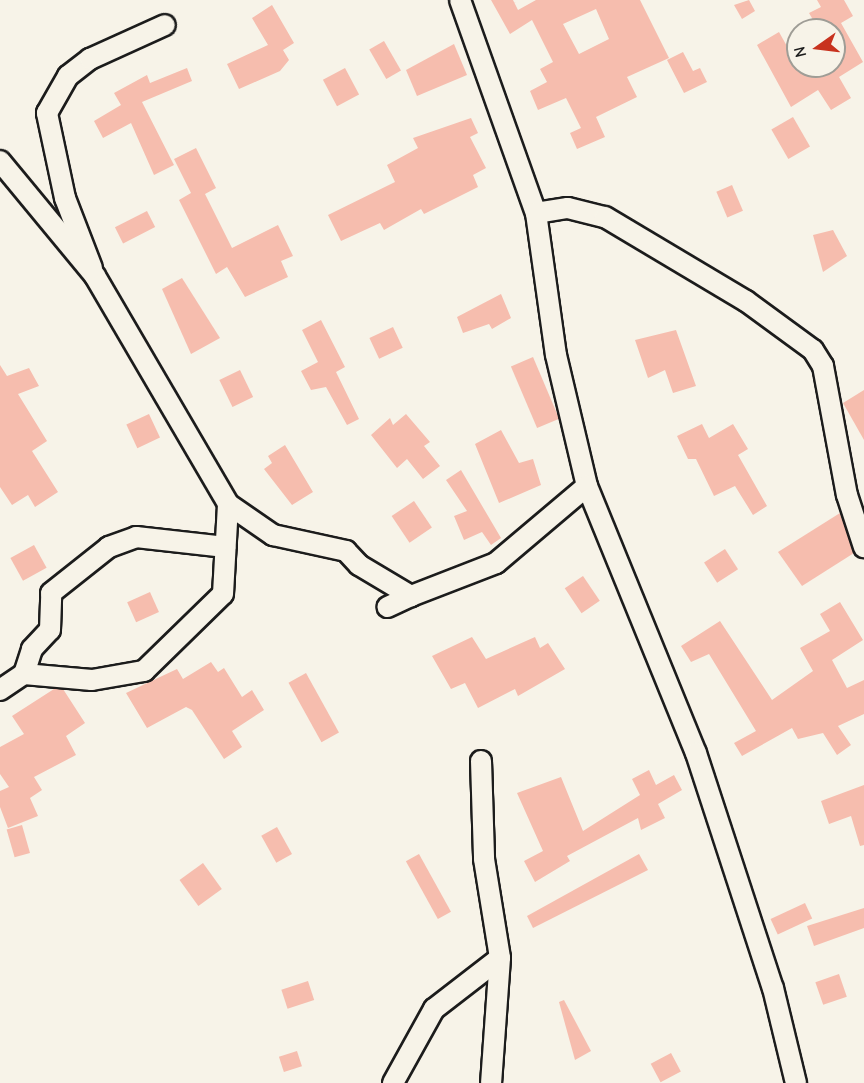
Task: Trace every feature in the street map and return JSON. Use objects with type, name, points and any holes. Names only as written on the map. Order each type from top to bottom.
[{"type":"street","points":[[460,0],[536,213],[556,355],[587,486],[696,753],[773,988],[796,1083]]},
{"type":"street","points":[[165,25],[90,59],[68,76],[47,113],[65,198],[95,276],[228,504],[273,535],[346,551],[359,565],[411,596]]},
{"type":"street","points":[[0,161],[95,276]]},
{"type":"street","points":[[536,213],[568,208],[605,217],[746,301],[813,350],[823,366],[847,495],[864,547]]},
{"type":"street","points":[[847,495],[864,484]]},
{"type":"street","points":[[387,608],[411,596],[496,563],[587,486]]},
{"type":"street","points":[[24,674],[92,680],[144,671],[223,594],[228,504]]},
{"type":"street","points":[[0,690],[24,674],[32,649],[50,630],[51,593],[109,547],[136,537],[225,547]]},
{"type":"street","points":[[481,761],[484,859],[500,958],[491,1083]]},
{"type":"street","points":[[393,1083],[435,1009],[500,958]]},
{"type":"building","points":[[491,0],[513,0],[518,10],[536,0],[640,0],[669,58],[627,77],[637,97],[596,117],[605,137],[577,149],[570,133],[581,128],[566,98],[538,110],[530,91],[547,82],[540,69],[553,62],[532,20],[510,34]],"holes":[[[596,9],[609,39],[579,54],[563,24]]]},
{"type":"building","points":[[749,0],[755,11],[742,19],[734,5]]},
{"type":"building","points":[[817,0],[844,0],[853,16],[846,20],[846,18],[812,18],[809,13],[821,7]]},
{"type":"building","points":[[272,5],[294,43],[283,50],[289,60],[280,71],[239,89],[227,64],[268,45],[252,18]]},
{"type":"building","points":[[779,32],[786,45],[786,78],[840,78],[851,98],[831,110],[818,90],[791,107],[757,45]]},
{"type":"building","points":[[846,32],[863,62],[846,73]]},
{"type":"building","points":[[384,41],[401,70],[386,79],[369,50]]},
{"type":"building","points":[[454,44],[467,75],[417,96],[406,70]]},
{"type":"building","points":[[683,52],[693,71],[700,68],[707,82],[684,93],[667,60]]},
{"type":"building","points":[[187,68],[192,81],[142,102],[174,165],[154,175],[131,123],[103,138],[94,121],[121,105],[114,93],[147,75],[150,83]]},
{"type":"building","points":[[345,68],[359,94],[337,106],[323,80]]},
{"type":"building","points":[[793,117],[810,146],[788,159],[771,130]]},
{"type":"building","points":[[471,118],[478,133],[470,137],[486,168],[473,175],[478,187],[424,214],[421,209],[384,230],[380,223],[341,241],[328,215],[395,182],[387,165],[418,148],[413,138]]},
{"type":"building","points":[[196,148],[216,188],[205,194],[232,248],[278,225],[293,256],[281,261],[288,277],[245,297],[227,267],[216,274],[179,200],[191,193],[174,159]]},
{"type":"building","points":[[732,185],[743,211],[727,217],[716,192]]},
{"type":"building","points":[[147,211],[155,227],[123,243],[115,227]]},
{"type":"building","points":[[833,230],[847,256],[823,272],[813,235]]},
{"type":"building","points":[[182,278],[220,338],[191,354],[162,289]]},
{"type":"building","points":[[501,294],[511,318],[492,329],[489,324],[463,333],[457,317]]},
{"type":"building","points":[[321,320],[345,367],[336,372],[359,419],[347,425],[326,387],[311,390],[301,371],[318,362],[302,330]]},
{"type":"building","points":[[393,327],[403,348],[379,359],[369,338]]},
{"type":"building","points":[[676,330],[696,386],[673,393],[665,370],[648,378],[635,340]]},
{"type":"building","points":[[533,357],[559,419],[537,428],[511,366]]},
{"type":"building","points":[[0,365],[7,376],[29,368],[39,386],[18,394],[47,441],[32,451],[58,492],[35,507],[28,495],[12,505],[0,487]]},
{"type":"building","points":[[240,370],[253,397],[232,407],[219,380]]},
{"type":"building","points":[[864,390],[864,440],[843,403]]},
{"type":"building","points":[[149,414],[160,438],[137,448],[126,425]]},
{"type":"building","points":[[406,414],[430,442],[424,446],[440,466],[423,479],[407,459],[397,468],[371,435],[390,418],[393,425]]},
{"type":"building","points":[[702,424],[709,438],[733,424],[748,449],[738,455],[767,506],[753,515],[735,486],[714,496],[696,459],[688,459],[677,436]]},
{"type":"building","points":[[501,430],[519,463],[533,459],[541,485],[499,503],[475,444]]},
{"type":"building","points":[[285,445],[313,492],[292,505],[264,469],[272,463],[268,456]]},
{"type":"building","points":[[461,470],[501,538],[491,545],[482,532],[464,540],[454,516],[467,511],[446,480]]},
{"type":"building","points":[[414,501],[432,528],[410,543],[392,516]]},
{"type":"building","points":[[840,513],[854,553],[802,586],[778,552]]},
{"type":"building","points":[[34,545],[47,568],[23,581],[10,558]]},
{"type":"building","points":[[725,549],[738,569],[717,583],[704,563]]},
{"type":"building","points":[[583,576],[600,601],[582,613],[565,588]]},
{"type":"building","points":[[150,592],[159,612],[136,622],[127,602]]},
{"type":"building","points":[[840,602],[863,640],[832,660],[847,688],[864,680],[864,714],[838,726],[851,745],[837,755],[823,733],[798,739],[792,728],[742,756],[734,743],[756,731],[709,654],[691,662],[681,646],[720,621],[772,700],[813,671],[800,648],[830,631],[820,614]]},
{"type":"building","points":[[472,637],[486,659],[535,637],[540,648],[548,643],[565,669],[518,696],[515,689],[478,708],[465,683],[451,689],[432,656]]},
{"type":"building","points":[[211,662],[218,672],[224,668],[242,697],[252,690],[264,710],[232,731],[242,747],[224,759],[192,710],[186,707],[147,728],[126,693],[177,669],[183,679]]},
{"type":"building","points":[[306,673],[339,732],[321,742],[289,683]]},
{"type":"building","points":[[54,689],[63,689],[85,723],[66,736],[76,755],[34,777],[42,790],[30,798],[38,816],[8,828],[0,807],[0,791],[9,787],[0,774],[0,747],[24,734],[12,716]]},
{"type":"building","points":[[649,770],[656,785],[674,775],[682,790],[658,804],[665,818],[641,830],[638,818],[567,856],[570,861],[535,882],[524,861],[543,851],[517,793],[561,777],[583,831],[640,795],[632,779]]},
{"type":"building","points":[[864,785],[864,845],[860,846],[851,816],[829,824],[821,801]]},
{"type":"building","points":[[22,825],[30,853],[15,857],[7,829]]},
{"type":"building","points":[[277,827],[292,854],[276,863],[261,836]]},
{"type":"building","points":[[419,854],[451,912],[438,919],[406,861]]},
{"type":"building","points":[[639,854],[648,870],[533,928],[527,916]]},
{"type":"building","points":[[203,863],[222,889],[198,906],[180,880]]},
{"type":"building","points":[[805,903],[812,918],[778,934],[771,919]]},
{"type":"building","points":[[864,908],[864,928],[814,946],[807,926]]},
{"type":"building","points":[[839,974],[847,997],[823,1005],[815,982]]},
{"type":"building","points":[[308,981],[314,1000],[288,1009],[281,990]]},
{"type":"building","points":[[564,1000],[591,1051],[575,1060],[559,1002]]},
{"type":"building","points":[[297,1051],[302,1066],[284,1072],[279,1057]]},
{"type":"building","points":[[671,1053],[681,1072],[661,1082],[651,1064]]}]
